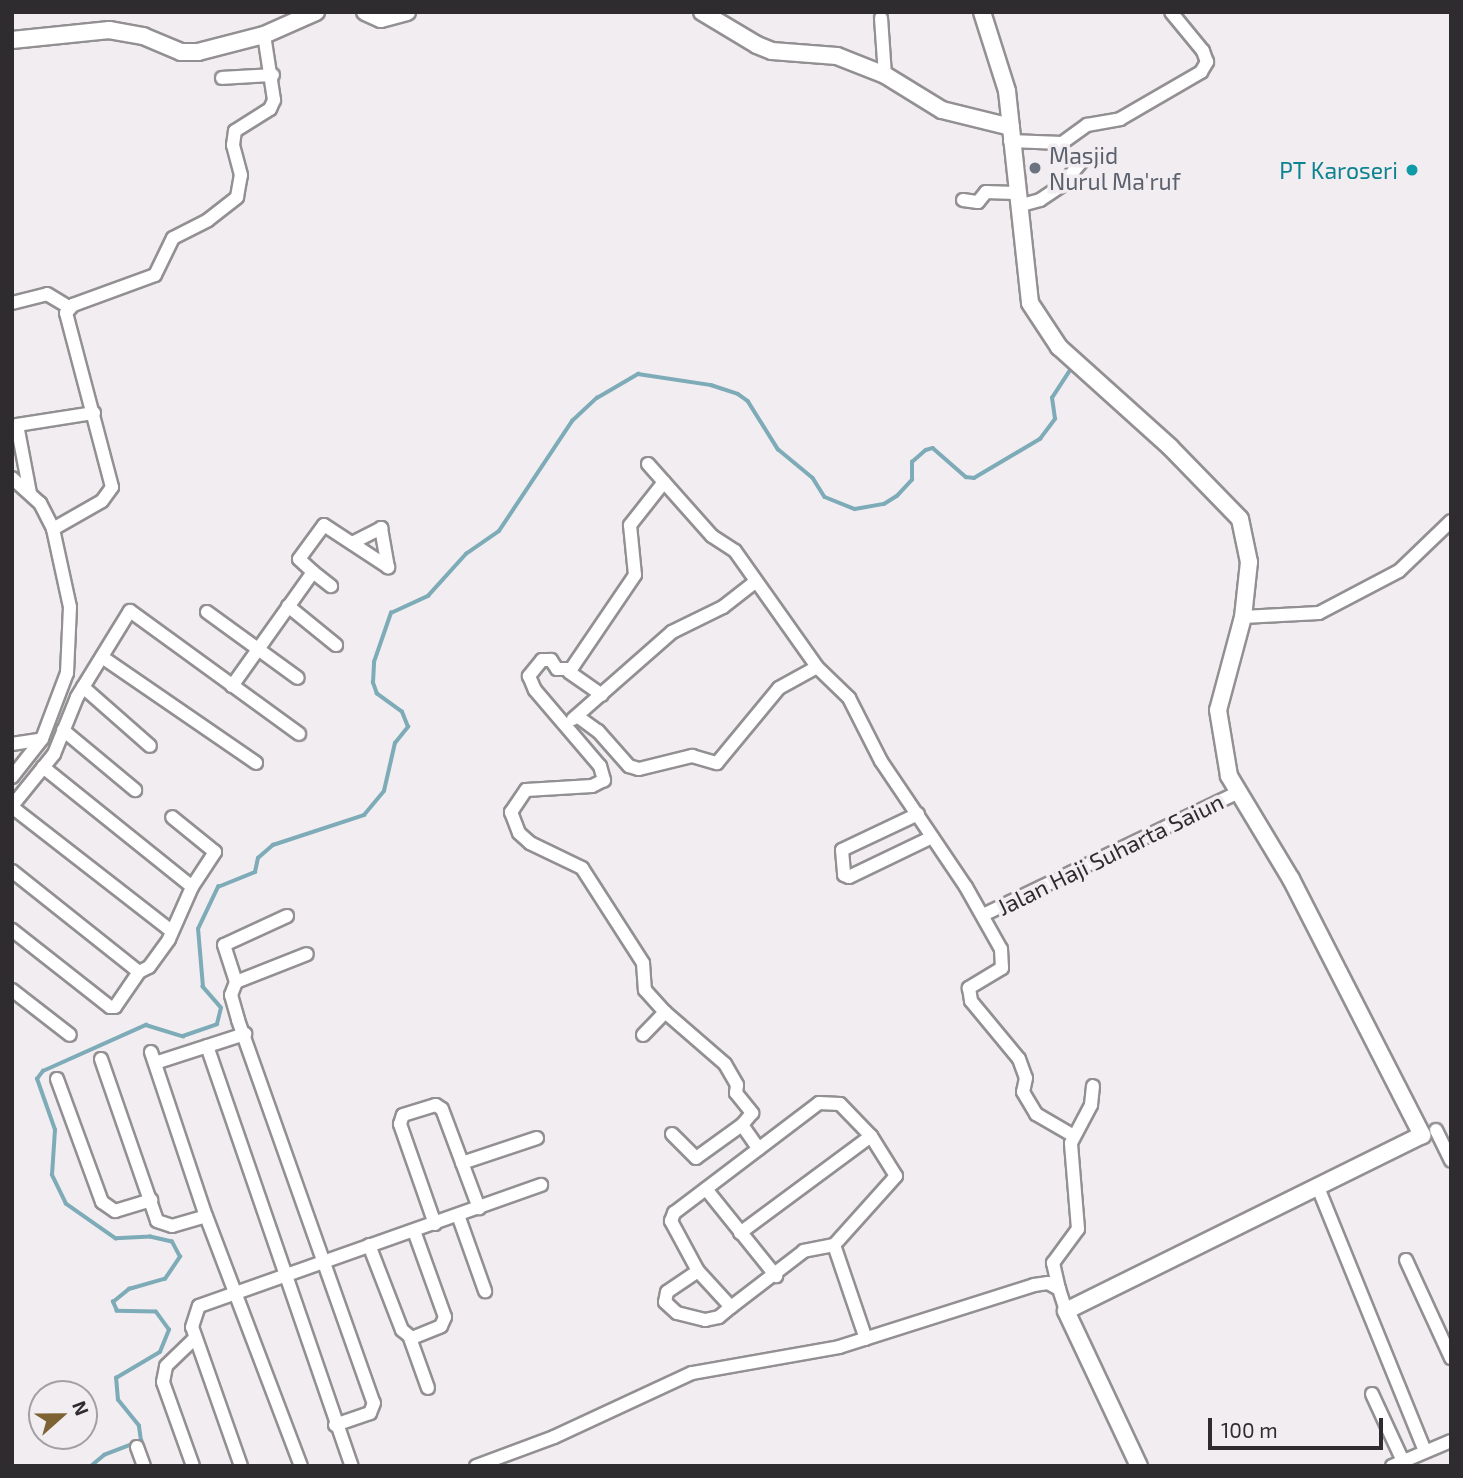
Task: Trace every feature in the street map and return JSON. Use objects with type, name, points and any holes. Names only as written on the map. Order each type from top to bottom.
[{"type":"street","points":[[12,40],[109,30],[190,53],[264,35],[316,12]]},
{"type":"street","points":[[365,12],[381,19],[407,12]]},
{"type":"street","points":[[702,12],[772,51],[837,56],[885,75],[942,110],[1011,134],[1062,143],[1087,125],[1120,119],[1201,72],[1207,62],[1203,51],[1171,12]]},
{"type":"street","points":[[982,12],[1007,91],[1030,303],[1046,332],[1192,468],[1240,519],[1249,562],[1243,617],[1217,710],[1223,754],[1236,793],[1291,879],[1429,1133],[1451,1161]]},
{"type":"street","points":[[881,18],[885,75]]},
{"type":"street","points":[[70,308],[155,275],[173,238],[231,204],[241,183],[233,135],[237,127],[270,108],[273,75],[264,35]]},
{"type":"street","points":[[222,78],[273,75]]},
{"type":"street","points":[[963,201],[978,202],[986,192],[1017,200],[1040,200],[1062,185],[1084,159]]},
{"type":"street","points":[[12,303],[47,294],[70,308]]},
{"type":"street","points":[[53,529],[110,493],[111,476],[67,321],[70,308]]},
{"type":"street","points":[[30,492],[15,425],[94,413]]},
{"type":"street","points":[[648,464],[712,536],[735,551],[754,583],[817,667],[849,698],[881,761],[983,915],[1005,960],[1002,968],[969,988],[971,1001],[1019,1059],[1029,1105],[1044,1119],[1074,1136]]},
{"type":"street","points":[[12,478],[30,492],[46,511],[53,529],[72,634],[66,673],[42,738],[12,777]]},
{"type":"street","points":[[569,672],[635,575],[630,525],[664,482]]},
{"type":"street","points":[[1243,617],[1319,613],[1399,571],[1451,522]]},
{"type":"street","points":[[331,586],[299,559],[324,525],[352,543]]},
{"type":"street","points":[[232,686],[313,572]]},
{"type":"street","points":[[564,726],[672,632],[723,607],[754,583]]},
{"type":"street","points":[[288,606],[336,645]]},
{"type":"street","points":[[171,931],[12,807],[43,767],[83,687],[130,611],[299,734]]},
{"type":"street","points":[[207,612],[298,678]]},
{"type":"street","points":[[102,657],[256,763]]},
{"type":"street","points":[[602,695],[569,672],[542,660],[529,676],[564,726],[600,766],[604,780],[592,786],[526,790],[511,812],[514,822],[530,843],[582,868],[643,962],[645,990],[665,1012],[725,1064],[737,1085],[736,1093],[752,1113],[742,1125],[696,1158],[672,1134]]},
{"type":"street","points":[[577,716],[598,731],[629,766],[639,769],[692,756],[717,763],[779,688],[817,667]]},
{"type":"street","points":[[83,687],[150,746]]},
{"type":"street","points":[[63,730],[135,790]]},
{"type":"street","points":[[12,744],[42,738]]},
{"type":"street","points":[[43,767],[192,887]]},
{"type":"street","name":"Jalan Haji Suharta Saiun","points":[[983,915],[1236,793]]},
{"type":"street","points":[[918,814],[842,850],[844,875],[849,877],[932,837]]},
{"type":"street","points":[[12,930],[110,1007],[115,1007],[139,972],[149,967],[171,931],[192,887],[215,852],[172,817]]},
{"type":"street","points":[[12,871],[139,972]]},
{"type":"street","points":[[287,916],[226,942],[226,957],[236,982],[232,995],[374,1403],[369,1413],[335,1425]]},
{"type":"street","points":[[236,982],[307,954]]},
{"type":"street","points":[[12,990],[70,1035]]},
{"type":"street","points":[[643,1035],[665,1012]]},
{"type":"street","points":[[245,1034],[153,1058],[206,1216],[301,1466]]},
{"type":"street","points":[[207,1046],[335,1425],[352,1466]]},
{"type":"street","points":[[101,1059],[151,1200],[163,1226],[206,1216]]},
{"type":"street","points":[[57,1079],[102,1202],[115,1211],[151,1200]]},
{"type":"street","points":[[1093,1086],[1091,1105],[1074,1136],[1071,1150],[1078,1229],[1053,1263],[1066,1311],[1139,1466]]},
{"type":"street","points":[[698,1271],[667,1292],[665,1302],[677,1313],[705,1320],[719,1317],[776,1276],[804,1251],[834,1245],[895,1179],[895,1171],[871,1136],[839,1104],[825,1101],[706,1189],[671,1221],[698,1271],[731,1307]]},
{"type":"street","points":[[435,1224],[400,1118],[440,1107],[479,1208]]},
{"type":"street","points":[[742,1125],[759,1149]]},
{"type":"street","points":[[1066,1311],[1317,1185],[1429,1133],[1451,1126]]},
{"type":"street","points":[[740,1233],[871,1136]]},
{"type":"street","points":[[462,1163],[537,1138]]},
{"type":"street","points":[[241,1466],[195,1338],[194,1311],[204,1302],[326,1262],[541,1185]]},
{"type":"street","points":[[1317,1185],[1425,1451]]},
{"type":"street","points":[[706,1189],[776,1276]]},
{"type":"street","points":[[458,1215],[485,1291]]},
{"type":"street","points":[[410,1338],[441,1326],[444,1317],[414,1231]]},
{"type":"street","points":[[369,1245],[402,1330],[410,1338],[428,1388]]},
{"type":"street","points":[[834,1245],[866,1339]]},
{"type":"street","points":[[1406,1260],[1451,1358]]},
{"type":"street","points":[[475,1466],[554,1437],[673,1379],[866,1339],[1034,1285],[1048,1283],[1059,1289]]},
{"type":"street","points":[[193,1466],[163,1382],[166,1366],[195,1338]]},
{"type":"street","points":[[1372,1394],[1398,1463],[1451,1441]]},
{"type":"street","points":[[137,1447],[144,1466]]},
{"type":"waterway","points":[[91,1466],[104,1455],[141,1441],[139,1426],[118,1400],[116,1378],[160,1352],[169,1330],[156,1312],[117,1311],[113,1302],[129,1289],[165,1279],[180,1257],[172,1242],[151,1237],[116,1239],[66,1204],[52,1175],[55,1130],[37,1079],[43,1071],[146,1025],[183,1036],[217,1024],[221,1008],[203,987],[198,929],[218,887],[255,872],[258,858],[273,845],[364,815],[384,791],[395,743],[408,727],[402,712],[377,694],[373,683],[374,662],[391,613],[428,596],[466,554],[499,531],[572,421],[597,398],[638,374],[711,385],[738,394],[748,401],[778,449],[813,478],[825,497],[855,509],[884,504],[897,496],[912,480],[912,462],[926,450],[933,448],[966,477],[974,478],[1040,439],[1055,419],[1052,398],[1073,366]]},
{"type":"place","name":"Masjid Nurul Ma'ruf","points":[[1035,168]]},
{"type":"place","name":"PT Karoseri","points":[[1412,170]]}]
